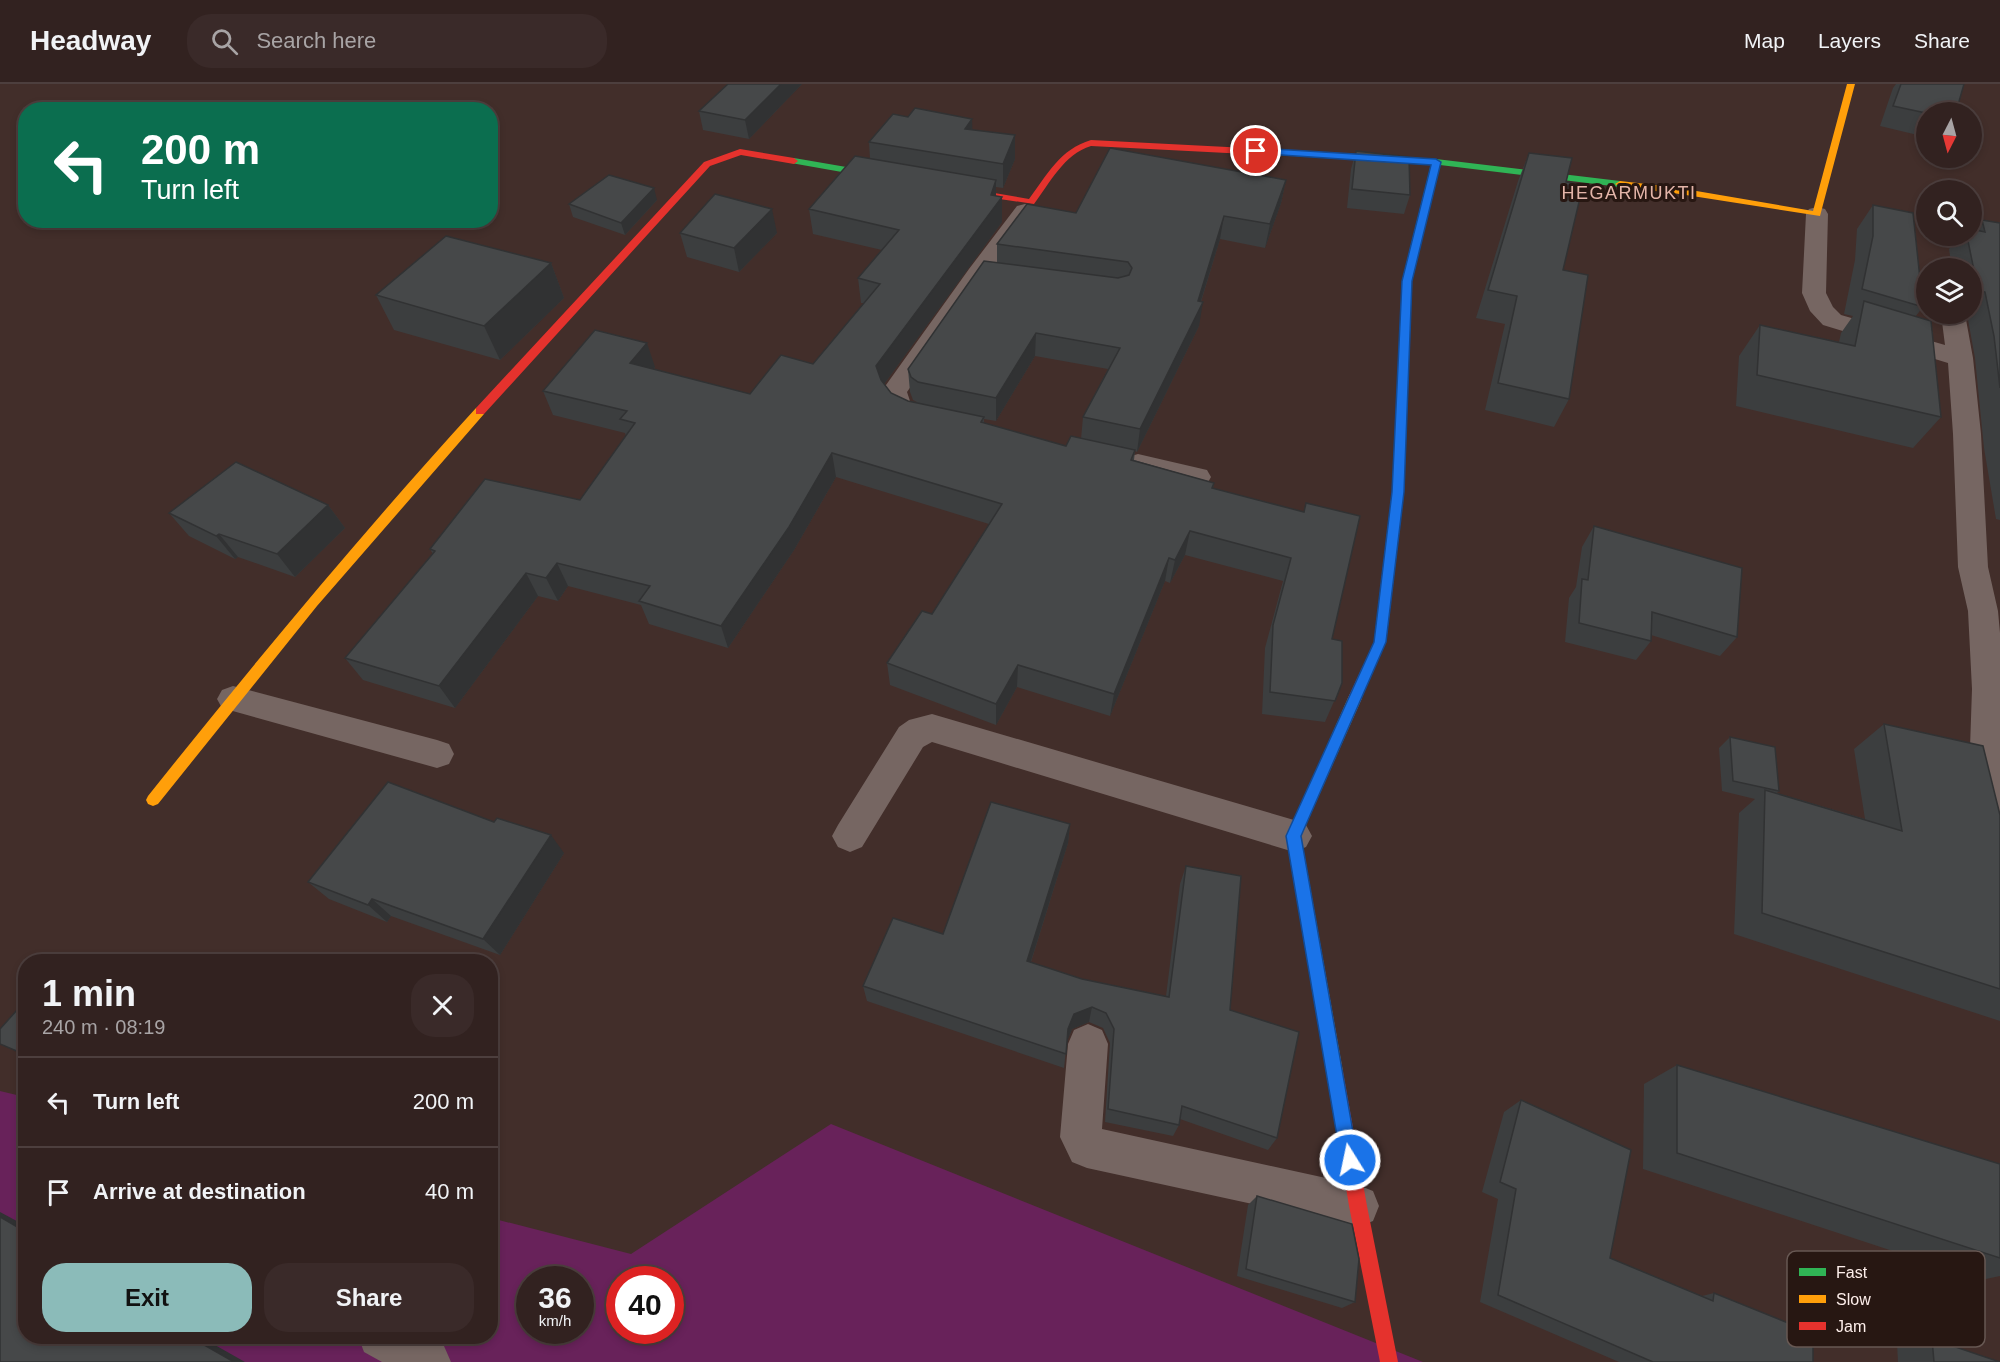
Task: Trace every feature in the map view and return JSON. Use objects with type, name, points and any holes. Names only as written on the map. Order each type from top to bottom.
[{"type":"street","points":[[1851,84],[1816,214],[1814,293],[1826,316],[1832,320],[1960,358]]},
{"type":"street","points":[[946,422],[903,411],[895,399],[894,392],[988,275],[1031,202],[1072,151],[1082,146],[1095,143],[1436,162],[1673,190],[1816,214]]},
{"type":"street","points":[[153,800],[233,699],[412,485],[707,164],[740,152],[895,179]]},
{"type":"street","points":[[1389,1362],[1358,1206],[1294,836],[1380,642],[1398,492],[1407,281],[1436,162]]},
{"type":"street","points":[[941,187],[1031,202]]},
{"type":"street","points":[[1955,324],[1967,434],[1973,567],[1983,610],[1988,689],[1987,748],[2000,847]]},
{"type":"street","points":[[1117,459],[1197,477]]},
{"type":"street","points":[[233,699],[437,754]]},
{"type":"street","points":[[850,836],[911,737],[921,730],[932,728],[1294,836]]},
{"type":"street","points":[[1088,1044],[1081,1137],[1087,1147],[1358,1206]]},
{"type":"street","points":[[395,1344],[428,1362]]},
{"type":"shaded area","points":[[0,1091],[18,1095],[18,1344],[498,1344],[498,1220],[631,1254],[831,1124],[1423,1362],[0,1362]]},
{"type":"building","points":[[728,84],[781,84],[745,120],[699,111]]},
{"type":"building","points":[[1901,84],[1964,84],[1959,102],[1916,102],[1916,111],[1893,106]]},
{"type":"building","points":[[915,108],[972,119],[965,129],[1015,135],[1003,164],[869,142],[893,114],[908,117]]},
{"type":"building","points":[[1110,148],[1286,180],[1270,224],[1224,216],[1198,301],[1203,302],[1140,429],[1083,417],[1120,348],[1036,333],[996,398],[918,382],[911,377],[908,369],[984,261],[1118,278],[1129,275],[1132,268],[1128,262],[997,244],[1027,204],[1076,213]]},
{"type":"building","points":[[1356,151],[1409,157],[1410,195],[1352,189]]},
{"type":"building","points":[[1529,153],[1572,158],[1566,182],[1583,185],[1563,270],[1588,275],[1569,399],[1498,383],[1517,296],[1488,290]]},
{"type":"building","points":[[855,156],[996,180],[991,195],[1002,197],[876,366],[881,380],[891,393],[908,401],[984,417],[981,422],[1066,446],[1071,436],[1135,450],[1131,460],[1214,483],[1212,488],[1304,512],[1306,503],[1360,516],[1332,639],[1342,641],[1342,683],[1335,701],[1270,692],[1273,625],[1291,558],[1190,531],[1175,560],[1169,558],[1114,694],[1018,665],[996,704],[887,663],[922,611],[932,614],[1002,504],[832,453],[789,527],[721,626],[639,601],[650,586],[557,563],[546,578],[526,573],[439,686],[345,658],[435,551],[430,549],[485,479],[580,500],[635,423],[620,419],[627,411],[543,391],[595,330],[647,343],[630,363],[750,394],[781,355],[813,364],[880,284],[858,278],[899,230],[809,209]]},
{"type":"building","points":[[609,175],[654,188],[621,223],[569,204]]},
{"type":"building","points":[[715,194],[772,209],[734,248],[680,233]]},
{"type":"building","points":[[1873,205],[1913,213],[1918,258],[1916,305],[1862,289],[1873,236]]},
{"type":"building","points":[[1982,220],[2000,223],[2000,388],[1994,336],[1985,292],[1982,291],[1982,258],[1971,258],[1969,246],[1982,246],[1982,231],[1985,232]]},
{"type":"building","points":[[446,236],[551,263],[484,326],[376,295]]},
{"type":"building","points":[[1864,301],[1916,317],[1916,324],[1931,324],[1941,417],[1757,375],[1760,325],[1855,346]]},
{"type":"building","points":[[236,462],[328,505],[277,554],[219,534],[216,536],[169,513]]},
{"type":"building","points":[[1594,526],[1742,568],[1737,637],[1652,612],[1651,641],[1579,623],[1582,579],[1588,580]]},
{"type":"building","points":[[1884,724],[1983,746],[2000,815],[2000,989],[1762,913],[1765,790],[1902,831]]},
{"type":"building","points":[[1730,737],[1775,747],[1779,791],[1733,781]]},
{"type":"building","points":[[388,782],[494,822],[497,818],[551,835],[483,939],[372,899],[368,905],[308,882]]},
{"type":"building","points":[[991,802],[1070,824],[1027,961],[1082,979],[1169,997],[1186,866],[1241,876],[1230,1010],[1299,1032],[1277,1138],[1182,1106],[1179,1125],[1108,1109],[1114,1029],[1106,1013],[1092,1007],[1074,1014],[1068,1029],[1066,1054],[863,986],[893,918],[943,934]]},
{"type":"building","points":[[18,1009],[18,1052],[0,1044],[0,1029]]},
{"type":"building","points":[[1677,1065],[2000,1164],[2000,1258],[1985,1253],[1985,1251],[1978,1251],[1677,1153]]},
{"type":"building","points":[[1521,1100],[1631,1150],[1610,1258],[1713,1301],[1714,1293],[1787,1322],[1787,1347],[1813,1347],[1813,1362],[1653,1362],[1498,1295],[1516,1189],[1500,1182]]},
{"type":"building","points":[[1257,1196],[1352,1224],[1359,1259],[1355,1302],[1246,1269]]},
{"type":"building","points":[[0,1217],[18,1227],[18,1344],[202,1344],[234,1362],[0,1362]]},
{"type":"building","points":[[1933,1347],[1956,1347],[2000,1362],[1934,1362]]},
{"type":"traffic: fast","points":[[1266,152],[1436,162],[1620,184]]},
{"type":"traffic: fast","points":[[794,161],[887,177]]},
{"type":"traffic: fast","points":[[1403,373],[1407,281],[1436,162]]},
{"type":"traffic: slow","points":[[1620,184],[1673,190],[1817,214],[1851,84]]},
{"type":"traffic: slow","points":[[153,800],[313,602],[480,411]]},
{"type":"traffic: slow","points":[[1335,1072],[1294,836],[1355,698]]},
{"type":"traffic: jam","points":[[959,190],[1031,202],[1064,158],[1072,151],[1091,143],[1266,152]]},
{"type":"traffic: jam","points":[[480,411],[707,164],[740,152],[794,161]]},
{"type":"traffic: jam","points":[[1355,698],[1380,642],[1398,492],[1403,373]]},
{"type":"traffic: jam","points":[[1335,1072],[1358,1206],[1389,1362]]},
{"type":"district","name":"HEGARMUKTI","points":[[1629,193]]},
{"type":"route","points":[[1256,151],[1436,162],[1407,281],[1398,492],[1380,642],[1294,836],[1350,1160]]}]
